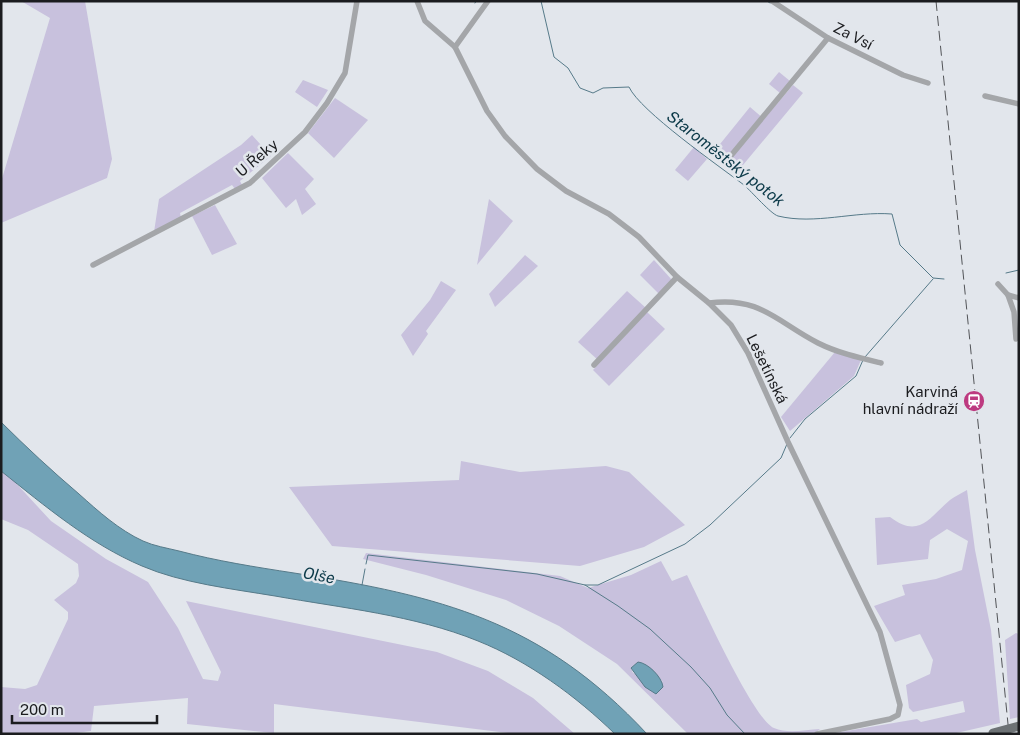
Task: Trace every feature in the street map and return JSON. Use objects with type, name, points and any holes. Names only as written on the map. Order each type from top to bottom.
[{"type":"main road","points":[[993,733],[1019,726]]},
{"type":"street","name":"U Řeky","points":[[93,265],[250,183],[305,132],[327,103],[345,73],[357,1]]},
{"type":"street","name":"Lešetínská","points":[[417,1],[425,21],[455,47],[487,111],[505,136],[531,163],[566,191],[609,214],[639,237],[677,277],[709,302],[731,325],[748,353],[788,442],[880,632],[900,705],[898,715],[890,720],[818,734]]},
{"type":"street","points":[[455,47],[488,1]]},
{"type":"street","name":"Za Vsí","points":[[772,1],[828,38],[903,75],[928,83]]},
{"type":"street","points":[[729,158],[828,38]]},
{"type":"street","points":[[985,96],[1019,104]]},
{"type":"street","points":[[594,365],[677,277]]},
{"type":"street","points":[[998,284],[1008,295],[1014,312],[1016,339]]},
{"type":"street","points":[[1008,295],[1019,298]]},
{"type":"street","points":[[709,302],[730,300],[746,303],[770,313],[819,344],[881,363]]},
{"type":"street","points":[[1014,312],[1019,304]]},
{"type":"shaded area","points":[[21,1],[85,1],[112,159],[107,178],[1,223],[1,182],[50,18]]},
{"type":"shaded area","points":[[779,72],[790,81],[780,93],[769,84]]},
{"type":"shaded area","points":[[303,80],[328,90],[317,107],[295,92]]},
{"type":"shaded area","points":[[793,85],[803,93],[738,171],[725,160],[722,163],[712,154],[750,107],[764,119]]},
{"type":"shaded area","points":[[335,98],[368,120],[334,158],[308,133]]},
{"type":"shaded area","points":[[252,135],[271,156],[240,181],[242,185],[235,189],[232,185],[180,213],[181,218],[154,232],[159,199],[241,145]]},
{"type":"shaded area","points":[[694,147],[707,159],[688,181],[675,170]]},
{"type":"shaded area","points":[[288,153],[314,179],[305,189],[316,204],[302,215],[296,199],[286,208],[262,178]]},
{"type":"shaded area","points":[[489,199],[513,221],[477,265]]},
{"type":"shaded area","points":[[215,205],[237,244],[212,255],[192,216]]},
{"type":"shaded area","points":[[525,255],[538,266],[495,307],[489,294]]},
{"type":"shaded area","points":[[654,260],[672,280],[659,294],[640,275]]},
{"type":"shaded area","points":[[441,281],[456,290],[426,331],[428,334],[413,356],[401,335],[430,300]]},
{"type":"shaded area","points":[[627,291],[646,308],[598,360],[578,342]]},
{"type":"shaded area","points":[[647,312],[665,329],[609,386],[593,370]]},
{"type":"shaded area","points":[[835,352],[861,360],[854,376],[790,431],[781,417]]},
{"type":"shaded area","points":[[461,461],[520,472],[606,466],[629,472],[685,525],[644,547],[580,566],[332,546],[289,487],[459,480]]},
{"type":"shaded area","points":[[1,471],[14,481],[51,521],[106,559],[148,582],[178,628],[203,679],[218,681],[221,672],[186,601],[437,652],[488,671],[533,698],[575,734],[516,734],[274,704],[274,733],[187,724],[188,698],[94,706],[91,731],[69,734],[1,734],[1,687],[25,689],[37,685],[68,619],[68,612],[54,600],[76,583],[79,576],[78,564],[28,530],[1,519]]},
{"type":"shaded area","points":[[967,490],[975,550],[991,630],[1000,723],[952,734],[829,734],[917,719],[921,722],[965,712],[963,701],[913,712],[909,708],[906,685],[930,674],[933,660],[920,634],[895,642],[874,606],[905,595],[902,585],[936,579],[962,570],[968,541],[947,529],[930,540],[928,559],[877,565],[875,518],[890,517],[909,526],[923,524],[950,500]]},
{"type":"shaded area","points":[[366,553],[560,576],[588,588],[631,575],[661,561],[672,581],[687,575],[741,682],[753,704],[765,720],[774,728],[785,731],[820,729],[814,734],[688,734],[617,664],[559,626],[506,600],[426,575],[363,559]],"holes":[[[643,663],[663,682],[633,673],[631,668],[634,665]]]},
{"type":"shaded area","points":[[1016,633],[1019,634],[1019,717],[1010,719],[1005,640]]},
{"type":"water","points":[[1,422],[49,468],[101,513],[117,526],[143,541],[222,561],[396,592],[443,604],[486,620],[528,639],[568,664],[608,696],[647,734],[615,734],[568,693],[533,669],[497,649],[454,632],[378,613],[190,581],[157,572],[123,557],[86,536],[1,471]]},
{"type":"water","points":[[638,662],[650,668],[660,679],[663,687],[656,694],[645,687],[631,668]]},
{"type":"waterway","name":"Staroměstský potok","points":[[541,1],[554,57],[568,68],[580,88],[593,93],[603,88],[629,87],[648,110],[664,124],[744,185],[778,216],[820,219],[863,214],[892,214],[900,245],[933,278],[944,279]]},
{"type":"waterway","points":[[1006,273],[1019,270]]},
{"type":"waterway","name":"Staroměstský potok","points":[[865,357],[933,279]]},
{"type":"waterway","name":"Staroměstský potok","points":[[790,438],[805,419],[856,376],[863,360]]},
{"type":"waterway","name":"Staroměstský potok","points":[[585,585],[598,585],[685,544],[710,525],[781,458],[787,444]]},
{"type":"waterway","name":"Staroměstský potok","points":[[366,564],[368,555],[537,574],[585,585],[650,629],[691,667],[710,688],[727,715],[745,734]]},
{"type":"waterway","points":[[362,585],[365,569]]},
{"type":"railway","points":[[936,1],[1009,734]]},
{"type":"place","name":"Karviná hlavní nádraží","points":[[974,401]]},
{"type":"water label","name":"Olše","points":[[319,575]]}]
